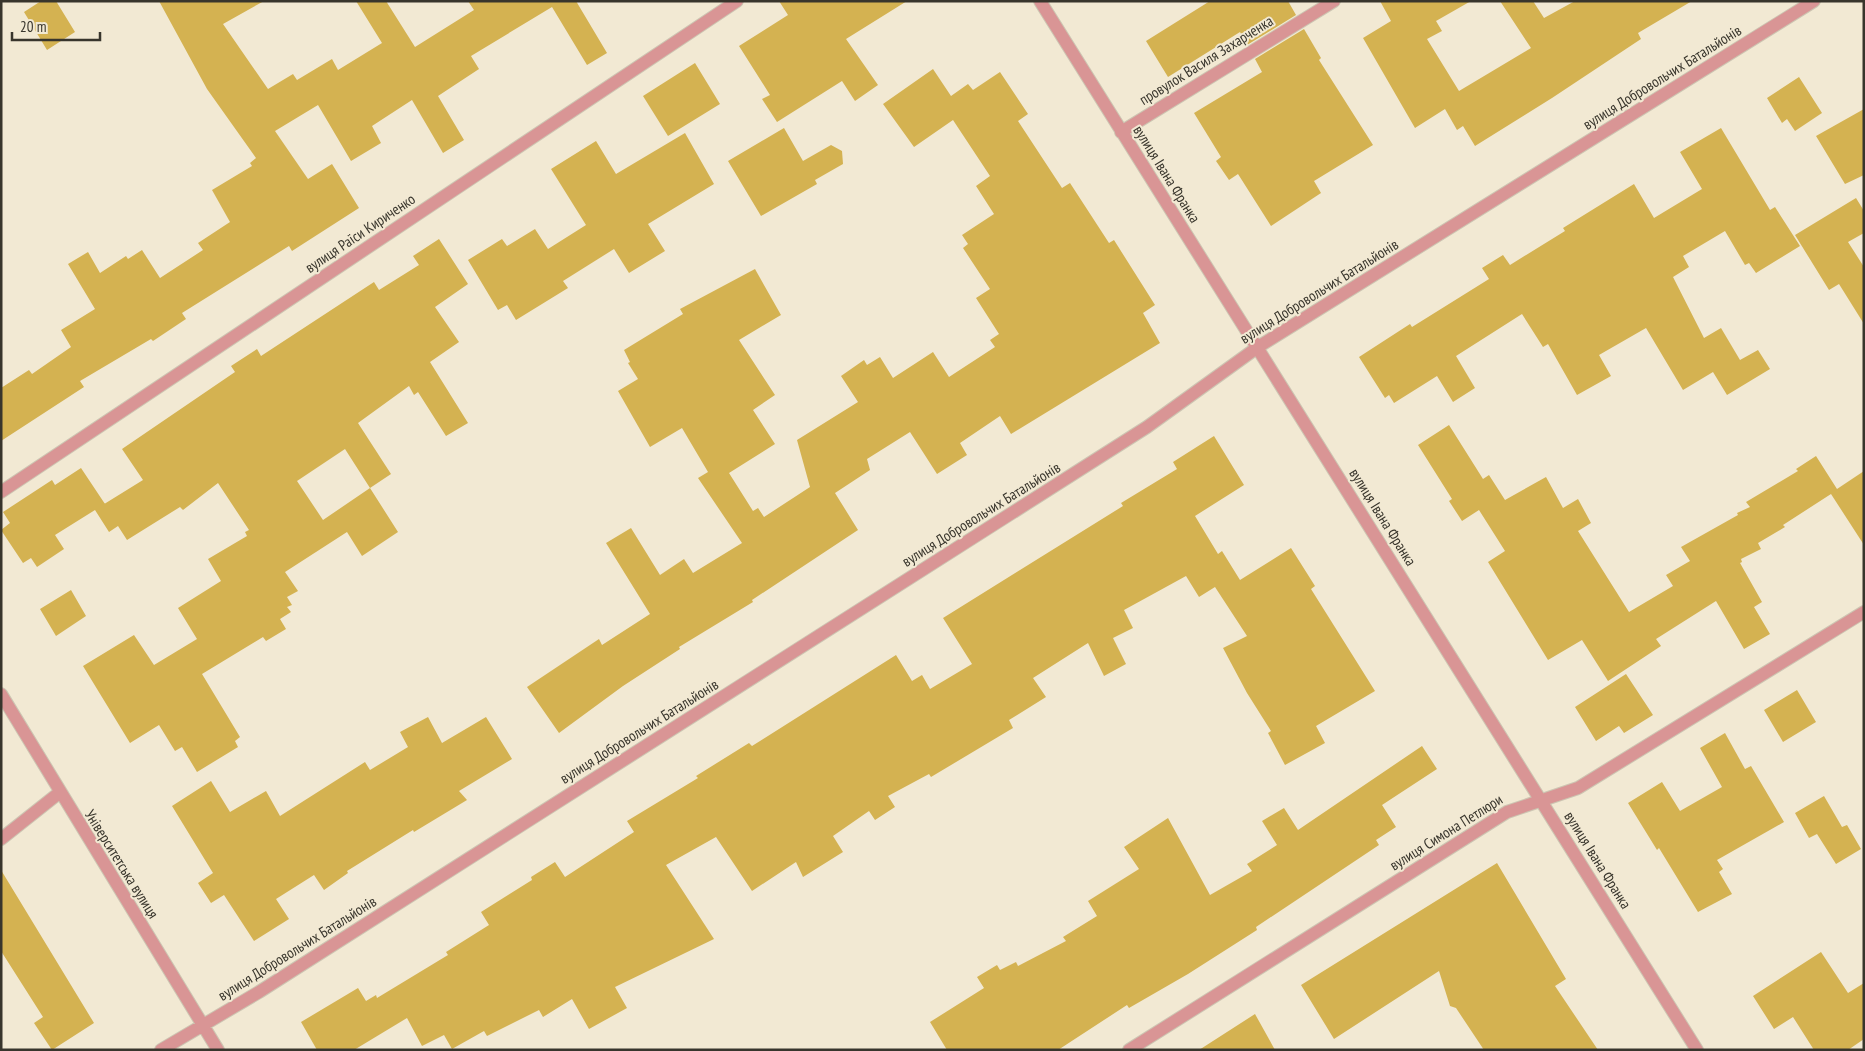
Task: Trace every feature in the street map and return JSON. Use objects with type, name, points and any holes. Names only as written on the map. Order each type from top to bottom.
[{"type":"street","name":"вулиця Раїси Кириченко","points":[[1,492],[737,1]]},
{"type":"street","name":"вулиця Івана Франка","points":[[1040,1],[1698,1050]]},
{"type":"street","name":"провулок Василя Захарченка","points":[[1121,132],[1334,1]]},
{"type":"street","name":"вулиця Добровольчих Батальйонів","points":[[161,1050],[267,986],[1147,427],[1258,347],[1814,1]]},
{"type":"street","name":"вулиця Симона Петлюри","points":[[1129,1050],[1507,812],[1578,788],[1864,612]]},
{"type":"street","name":"Університетська вулиця","points":[[1,694],[59,793],[218,1050]]},
{"type":"street","points":[[1,839],[59,793]]},
{"type":"building","points":[[41,1],[56,1],[75,32],[47,50],[24,12]]},
{"type":"building","points":[[159,1],[264,1],[223,24],[268,89],[293,74],[297,80],[332,59],[338,70],[382,43],[356,1],[386,1],[415,47],[474,10],[468,1],[576,1],[607,53],[587,65],[552,7],[471,56],[479,69],[438,96],[464,140],[443,153],[412,100],[372,126],[381,143],[351,161],[318,105],[275,131],[308,179],[332,164],[359,208],[292,251],[289,246],[182,313],[186,319],[153,341],[151,339],[80,381],[84,387],[1,441],[1,388],[29,370],[32,374],[71,347],[61,330],[95,309],[68,264],[88,252],[100,273],[126,256],[128,259],[142,250],[160,278],[203,250],[198,243],[230,222],[212,190],[252,166],[250,163],[256,158],[207,89]]},
{"type":"building","points":[[779,1],[907,1],[846,39],[878,85],[855,101],[842,81],[777,122],[762,99],[770,95],[739,46],[788,15]]},
{"type":"building","points":[[1210,1],[1288,1],[1296,15],[1247,45],[1240,32],[1168,77],[1146,41]]},
{"type":"building","points":[[1380,1],[1471,1],[1436,21],[1442,31],[1427,39],[1459,91],[1531,48],[1500,1],[1533,1],[1544,18],[1575,1],[1692,1],[1638,33],[1641,39],[1475,146],[1463,126],[1457,130],[1445,109],[1415,128],[1363,38],[1391,21]]},
{"type":"building","points":[[1304,29],[1321,58],[1319,60],[1373,145],[1314,181],[1321,193],[1271,226],[1238,174],[1229,180],[1216,161],[1221,157],[1194,113],[1262,72],[1255,59]]},
{"type":"building","points":[[695,63],[720,104],[668,136],[643,96]]},
{"type":"building","points":[[933,69],[951,96],[968,84],[973,90],[1000,72],[1028,114],[1018,121],[1062,188],[1070,183],[1109,243],[1114,240],[1155,305],[1143,313],[1160,343],[1011,434],[1000,416],[960,443],[967,455],[937,474],[910,432],[867,459],[870,470],[835,493],[858,530],[752,600],[753,602],[679,647],[680,649],[623,686],[559,733],[527,687],[599,639],[602,645],[650,614],[606,543],[631,528],[660,575],[684,559],[693,573],[742,543],[698,478],[708,472],[682,428],[650,447],[618,391],[638,379],[628,363],[630,362],[624,350],[683,314],[680,309],[755,269],[781,315],[739,340],[775,395],[753,410],[775,444],[729,473],[753,511],[758,508],[764,517],[810,487],[797,440],[858,402],[841,376],[864,360],[867,365],[880,357],[893,378],[933,352],[949,377],[995,347],[990,340],[999,334],[976,298],[990,289],[963,248],[968,244],[962,235],[994,214],[976,186],[990,176],[953,120],[914,147],[883,104]]},
{"type":"building","points":[[1799,77],[1822,113],[1795,131],[1787,119],[1782,123],[1767,98]]},
{"type":"building","points":[[1864,109],[1864,175],[1845,184],[1816,136]]},
{"type":"building","points":[[784,128],[803,161],[831,145],[842,151],[843,164],[815,180],[817,184],[761,216],[728,161]]},
{"type":"building","points":[[1721,128],[1770,210],[1775,207],[1800,246],[1756,273],[1749,263],[1745,265],[1725,231],[1683,256],[1689,267],[1673,277],[1704,338],[1721,328],[1740,360],[1758,350],[1770,369],[1727,395],[1713,372],[1683,390],[1646,328],[1599,355],[1611,376],[1577,395],[1548,344],[1543,347],[1522,314],[1456,356],[1475,388],[1453,402],[1437,376],[1394,403],[1389,395],[1385,398],[1359,357],[1410,324],[1412,327],[1489,279],[1482,268],[1503,255],[1510,265],[1565,231],[1563,228],[1634,184],[1654,218],[1702,189],[1680,152]]},
{"type":"building","points":[[685,133],[714,184],[648,224],[665,251],[629,273],[614,249],[563,281],[568,288],[516,320],[507,305],[498,310],[468,260],[502,239],[507,246],[535,229],[548,249],[586,225],[551,169],[596,141],[616,174]]},
{"type":"building","points":[[1856,198],[1864,211],[1864,233],[1848,242],[1864,267],[1864,324],[1839,284],[1829,290],[1795,235]]},
{"type":"building","points":[[439,239],[468,284],[435,307],[459,342],[430,362],[468,423],[446,436],[418,392],[414,395],[409,386],[358,423],[391,474],[370,488],[398,532],[362,556],[347,532],[285,572],[298,591],[287,597],[292,605],[287,607],[291,612],[280,619],[286,629],[266,641],[263,637],[202,674],[240,737],[235,741],[238,747],[197,772],[182,747],[175,751],[159,725],[130,743],[83,666],[134,635],[154,665],[197,639],[178,608],[221,581],[208,559],[247,536],[245,532],[249,530],[218,483],[183,510],[180,507],[127,540],[118,526],[109,532],[95,510],[55,535],[64,549],[37,567],[31,558],[23,563],[1,530],[10,523],[3,512],[52,480],[55,485],[81,468],[105,504],[143,480],[122,449],[235,372],[231,366],[257,349],[261,356],[374,282],[379,290],[419,265],[413,256]],"holes":[[[345,449],[370,488],[323,520],[297,481]]]},
{"type":"building","points":[[1449,425],[1483,479],[1489,475],[1505,500],[1546,477],[1563,508],[1578,499],[1591,523],[1578,531],[1629,612],[1673,586],[1666,575],[1690,561],[1681,547],[1750,507],[1746,502],[1798,471],[1796,469],[1816,456],[1837,489],[1864,471],[1864,545],[1831,494],[1783,525],[1785,527],[1758,543],[1761,549],[1741,559],[1742,562],[1740,563],[1762,602],[1754,607],[1770,634],[1744,649],[1716,601],[1656,639],[1661,646],[1608,681],[1582,640],[1548,660],[1488,562],[1505,551],[1479,510],[1462,521],[1449,501],[1452,499],[1418,445]]},
{"type":"building","points":[[1214,436],[1244,485],[1195,516],[1218,554],[1222,551],[1240,580],[1291,548],[1315,586],[1311,589],[1375,691],[1316,726],[1325,743],[1285,765],[1268,733],[1271,731],[1247,693],[1223,648],[1247,636],[1215,587],[1199,597],[1186,576],[1124,610],[1133,628],[1113,638],[1126,664],[1104,676],[1088,643],[1033,678],[1046,697],[1009,720],[1013,728],[931,777],[929,774],[888,796],[895,807],[875,820],[869,811],[833,836],[843,852],[803,877],[796,862],[752,891],[716,837],[666,865],[714,939],[615,987],[627,1008],[589,1029],[572,999],[543,1017],[539,1010],[487,1036],[484,1031],[452,1049],[444,1035],[422,1046],[407,1018],[354,1050],[317,1050],[301,1022],[358,988],[366,1001],[376,995],[377,998],[448,955],[446,952],[489,925],[481,912],[532,880],[531,877],[555,862],[565,877],[634,832],[627,821],[698,778],[696,776],[749,743],[752,746],[896,655],[912,681],[922,675],[930,689],[972,664],[943,618],[1123,506],[1121,503],[1177,469],[1173,462]]},
{"type":"building","points":[[71,590],[86,616],[56,636],[40,609]]},
{"type":"building","points":[[1626,674],[1653,715],[1624,733],[1619,726],[1596,741],[1575,707]]},
{"type":"building","points":[[1797,690],[1816,722],[1783,742],[1764,710]]},
{"type":"building","points":[[428,717],[442,743],[486,717],[512,759],[459,791],[467,800],[414,832],[413,830],[347,871],[348,873],[324,890],[314,875],[276,899],[289,919],[254,941],[224,895],[211,903],[198,883],[213,873],[172,806],[211,781],[230,812],[266,791],[280,816],[365,762],[370,770],[408,747],[400,732]]},
{"type":"building","points":[[1725,733],[1745,769],[1751,766],[1784,822],[1717,860],[1723,869],[1719,872],[1732,894],[1698,912],[1659,848],[1657,850],[1628,803],[1662,782],[1680,811],[1722,787],[1700,748]]},
{"type":"building","points":[[1422,746],[1437,769],[1382,805],[1396,827],[1376,840],[1379,845],[1256,927],[1257,930],[1188,974],[1129,1008],[1127,1005],[1058,1050],[947,1050],[930,1022],[984,988],[977,977],[997,965],[1000,970],[1016,962],[1018,966],[1066,941],[1063,937],[1097,916],[1088,901],[1139,869],[1124,847],[1168,818],[1210,895],[1252,871],[1247,864],[1277,845],[1262,821],[1284,808],[1298,830]]},
{"type":"building","points":[[1824,796],[1842,827],[1847,825],[1861,849],[1836,864],[1817,834],[1809,838],[1795,813]]},
{"type":"building","points":[[1497,863],[1566,979],[1555,986],[1598,1050],[1484,1050],[1456,1008],[1450,1006],[1439,971],[1334,1039],[1301,985]]},
{"type":"building","points":[[1,870],[94,1023],[52,1050],[34,1023],[43,1017],[1,951]]},
{"type":"building","points":[[1821,952],[1848,993],[1864,983],[1864,1039],[1848,1050],[1814,1050],[1793,1017],[1774,1029],[1753,996]]},
{"type":"building","points":[[1255,1014],[1275,1050],[1199,1050]]}]
